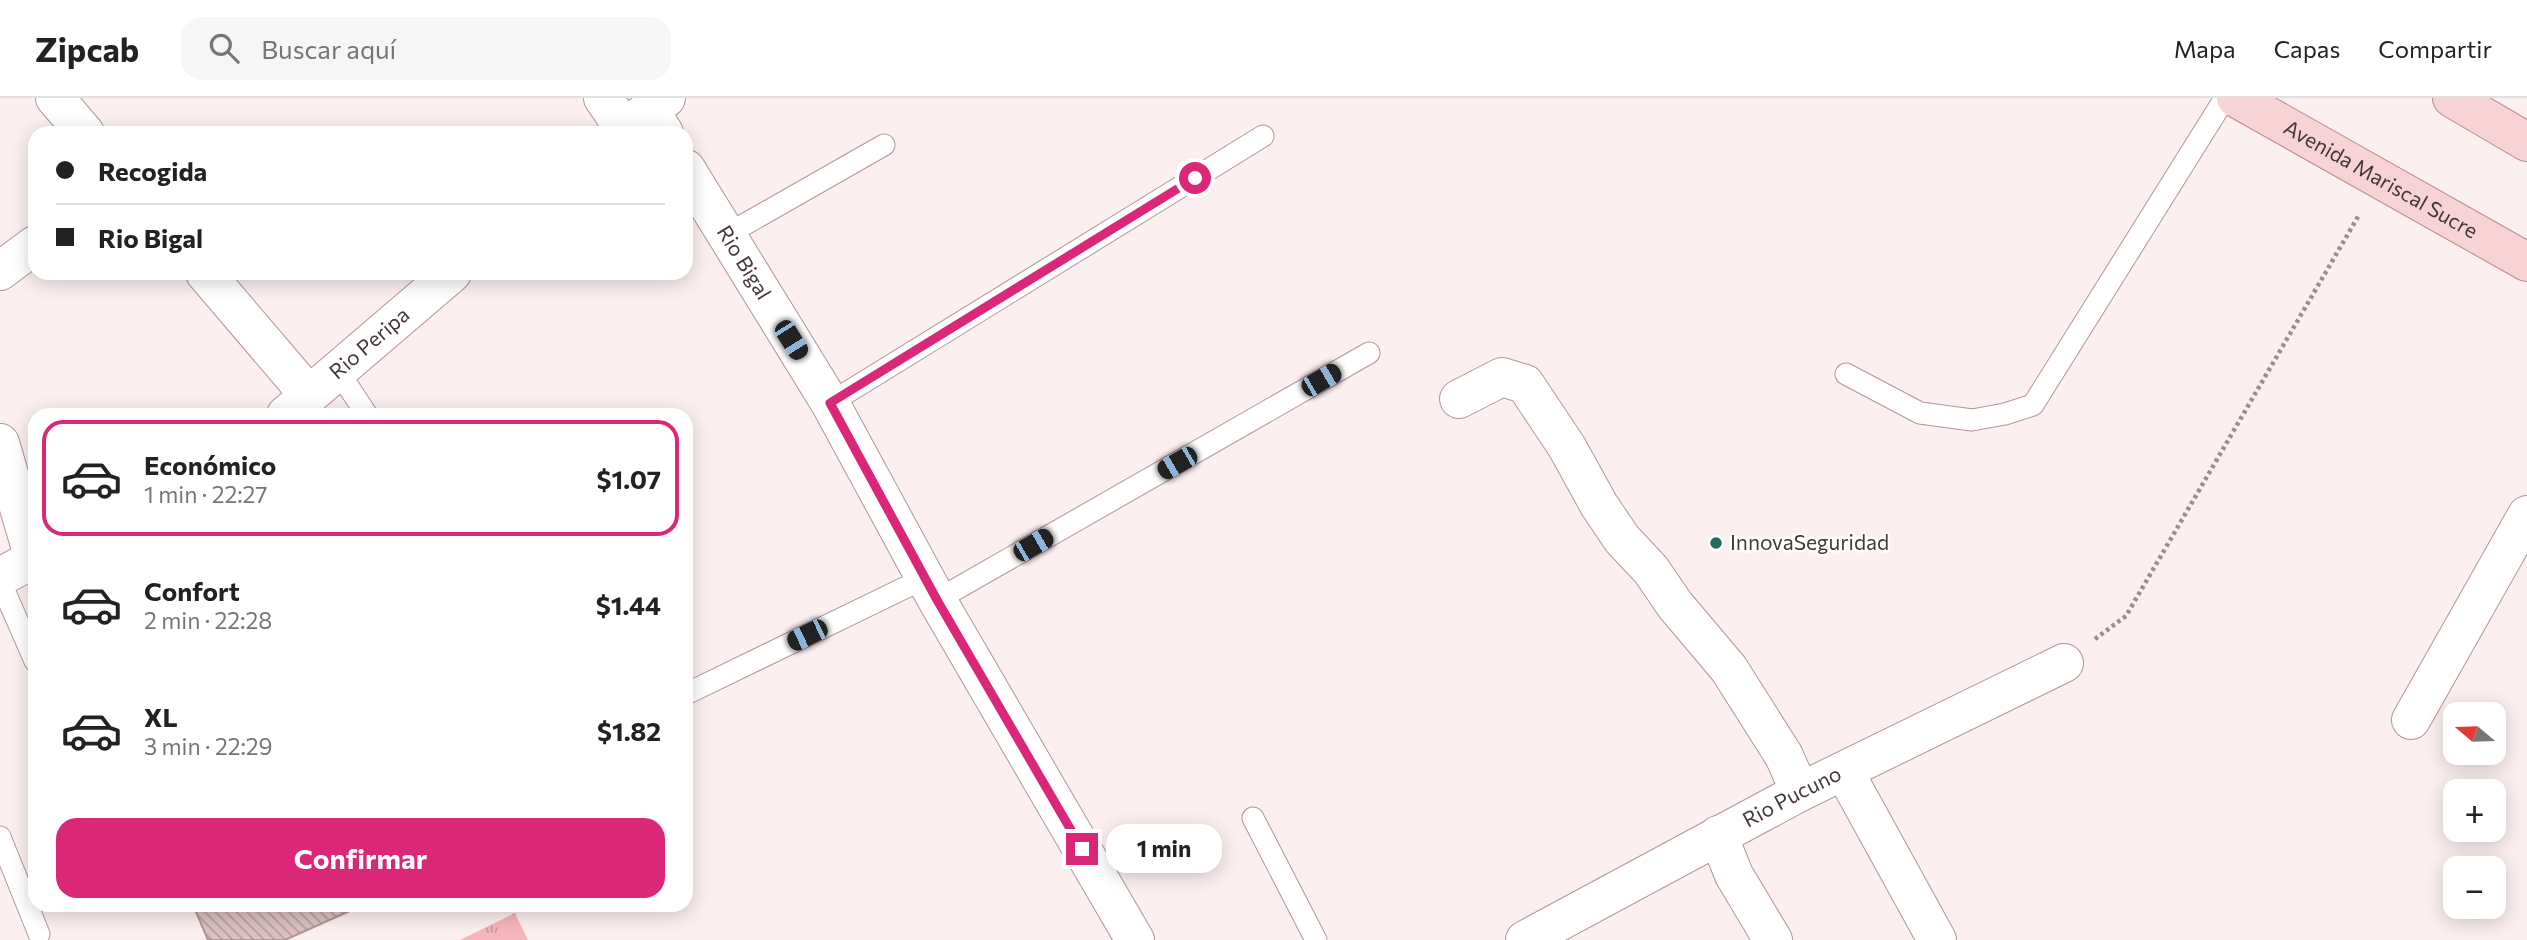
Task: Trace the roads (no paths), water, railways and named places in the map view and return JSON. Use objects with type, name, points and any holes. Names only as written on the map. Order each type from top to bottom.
[{"type":"main road","name":"Avenida Mariscal Sucre","points":[[2236,98],[2527,262]]},
{"type":"main road","points":[[2452,98],[2527,142]]},
{"type":"street","points":[[55,98],[79,126]]},
{"type":"street","name":"Rio Bigal","points":[[693,181],[830,403],[931,589],[1135,940]]},
{"type":"street","points":[[0,271],[28,250]]},
{"type":"street","points":[[210,280],[298,405]]},
{"type":"street","name":"Rio Peripa","points":[[298,405],[444,280]]},
{"type":"street","points":[[1459,399],[1502,377],[1525,384],[1567,447],[1622,539],[1651,570],[1675,605],[1729,668],[1784,756],[1800,792]]},
{"type":"street","points":[[0,443],[28,539]]},
{"type":"street","points":[[2411,720],[2527,515]]},
{"type":"street","points":[[0,579],[28,563]]},
{"type":"street","name":"Rio Pucuno","points":[[1525,940],[1800,792],[2064,663]]},
{"type":"street","points":[[1844,771],[1937,940]]},
{"type":"street","points":[[1718,835],[1734,875],[1773,940]]},
{"type":"lane","points":[[1846,374],[1920,413],[1972,420],[2033,405],[2225,98]]},
{"type":"lane","points":[[830,403],[1263,136]]},
{"type":"lane","points":[[726,235],[884,145]]},
{"type":"lane","points":[[693,691],[931,589],[1369,353]]},
{"type":"lane","points":[[338,371],[362,408]]},
{"type":"lane","points":[[0,579],[28,645]]},
{"type":"lane","points":[[1252,818],[1316,940]]},
{"type":"lane","points":[[0,837],[28,906]]},
{"type":"lane","points":[[30,912],[39,933]]},
{"type":"place","name":"InnovaSeguridad","points":[[1716,543]]}]
